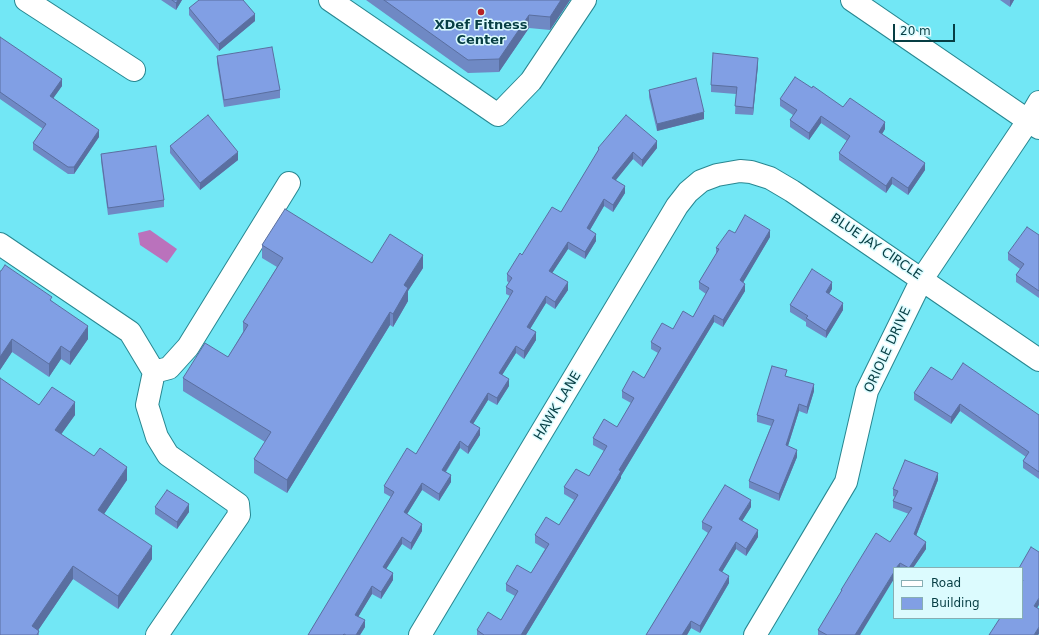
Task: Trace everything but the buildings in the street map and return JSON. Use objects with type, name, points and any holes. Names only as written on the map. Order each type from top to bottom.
[{"type":"street","points":[[26,0],[134,70]]},
{"type":"street","points":[[330,0],[498,115],[531,81],[585,0]]},
{"type":"street","points":[[852,0],[1033,124]]},
{"type":"street","name":"ORIOLE DRIVE","points":[[755,635],[846,482],[867,391],[922,279],[1033,124],[1039,102]]},
{"type":"street","name":"BLUE JAY CIRCLE","points":[[701,181],[717,175],[740,171],[751,172],[770,178],[792,191],[1039,360]]},
{"type":"street","name":"HAWK LANE","points":[[420,635],[677,206],[688,192],[701,181]]},
{"type":"street","points":[[154,372],[169,368],[188,347],[288,184]]},
{"type":"street","points":[[0,244],[130,332],[154,372],[147,405],[157,437],[168,455],[238,504],[239,515],[157,635]]},
{"type":"shaded area","points":[[150,230],[177,249],[167,263],[140,245],[138,233]]},
{"type":"place","name":"XDef Fitness Center","points":[[481,12]]}]
